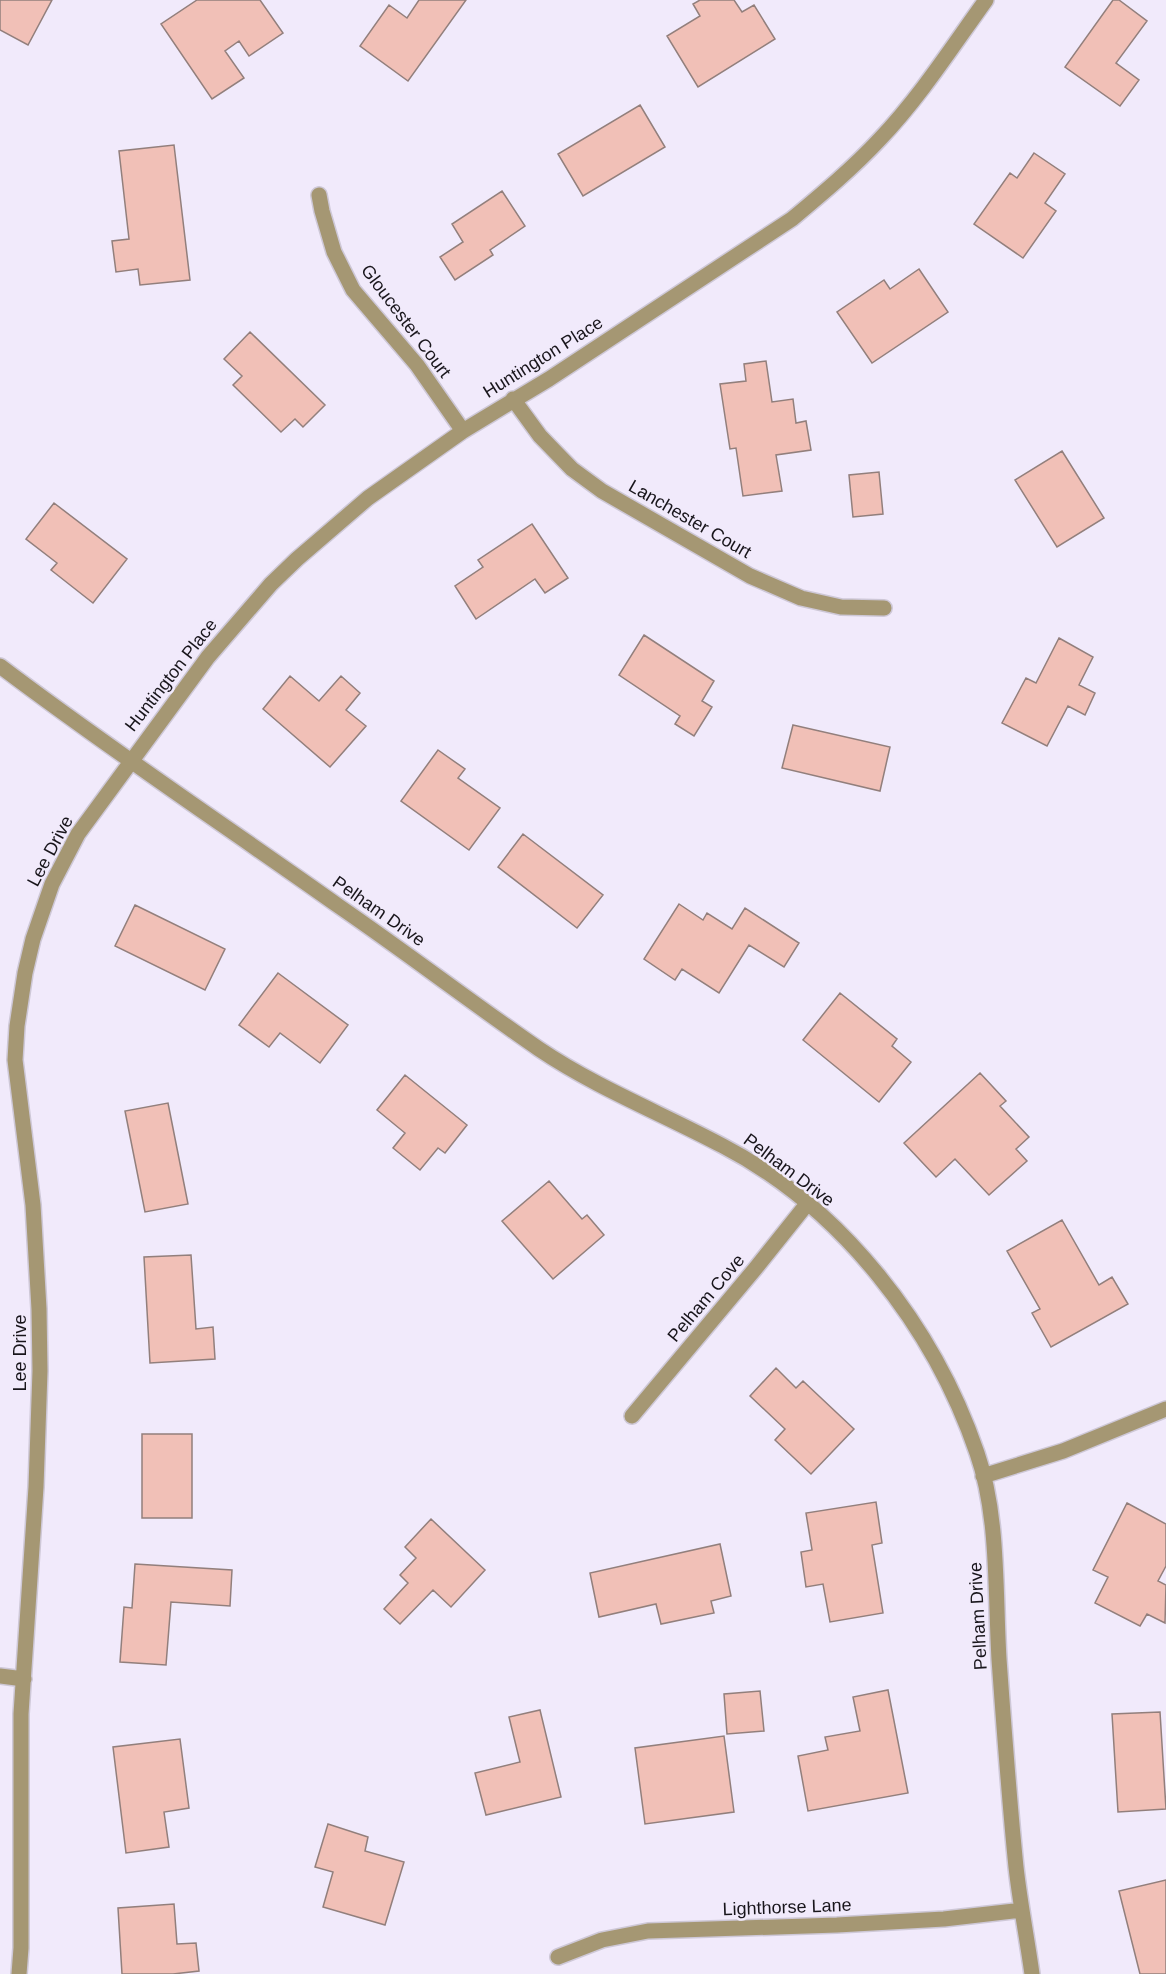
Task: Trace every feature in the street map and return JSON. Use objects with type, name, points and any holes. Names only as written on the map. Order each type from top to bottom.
[{"type":"street","name":"Huntington Place","points":[[130,760],[208,657],[271,584],[368,498],[463,431],[549,379],[792,219],[827,190],[881,138],[921,90],[986,0]]},
{"type":"street","name":"Gloucester Court","points":[[320,195],[322,211],[334,252],[353,290],[417,365],[463,431]]},
{"type":"street","name":"Lanchester Court","points":[[513,399],[540,436],[572,469],[602,491],[750,576],[801,598],[841,607],[884,608]]},
{"type":"street","name":"Pelham Drive","points":[[0,666],[543,1051],[614,1093],[726,1147],[769,1174],[847,1240],[905,1309],[932,1353],[957,1401],[978,1455],[983,1476],[991,1520],[1016,1869],[1032,1974]]},
{"type":"street","name":"Lee Drive","points":[[19,1974],[21,1714],[36,1487],[40,1361],[33,1205],[16,1084],[16,1026],[33,939],[52,885],[78,834],[130,760]]},
{"type":"street","name":"Pelham Cove","points":[[632,1416],[756,1269],[807,1204]]},
{"type":"street","points":[[983,1476],[1063,1451],[1166,1409]]},
{"type":"street","points":[[0,1677],[24,1679]]},
{"type":"street","name":"Lighthorse Lane","points":[[558,1957],[602,1940],[648,1930],[944,1919],[1022,1910]]},
{"type":"building","points":[[0,0],[52,0],[28,45],[0,30]]},
{"type":"building","points":[[197,0],[260,0],[283,33],[249,56],[239,41],[225,51],[244,78],[212,99],[161,24]]},
{"type":"building","points":[[419,0],[466,0],[408,81],[360,46],[389,5],[407,18]]},
{"type":"building","points":[[700,0],[734,0],[742,12],[754,5],[775,39],[698,87],[667,36],[700,16],[693,4]]},
{"type":"building","points":[[1113,0],[1119,0],[1147,21],[1116,63],[1139,80],[1120,106],[1065,67]]},
{"type":"building","points":[[640,105],[665,147],[583,196],[558,154]]},
{"type":"building","points":[[174,145],[190,280],[140,285],[138,269],[116,272],[112,241],[129,239],[119,151]]},
{"type":"building","points":[[1034,153],[1065,174],[1045,203],[1056,211],[1023,258],[974,224],[1010,173],[1017,178]]},
{"type":"building","points":[[502,191],[525,226],[490,250],[493,255],[455,280],[440,257],[463,242],[452,224]]},
{"type":"building","points":[[919,269],[948,312],[872,363],[837,312],[884,280],[890,289]]},
{"type":"building","points":[[250,332],[325,405],[303,427],[295,419],[281,432],[233,385],[242,376],[224,359]]},
{"type":"building","points":[[766,361],[772,402],[793,399],[796,423],[806,421],[811,450],[776,455],[782,491],[743,496],[736,448],[730,449],[720,384],[746,381],[744,364]]},
{"type":"building","points":[[1062,451],[1104,518],[1057,547],[1015,480]]},
{"type":"building","points":[[879,472],[883,514],[853,517],[849,475]]},
{"type":"building","points":[[54,503],[127,559],[93,603],[51,570],[57,563],[26,539]]},
{"type":"building","points":[[532,524],[568,578],[545,593],[535,579],[476,619],[455,586],[483,567],[478,560]]},
{"type":"building","points":[[644,635],[714,681],[702,701],[712,707],[694,736],[675,724],[680,716],[619,675]]},
{"type":"building","points":[[1059,638],[1093,657],[1079,685],[1095,693],[1085,715],[1068,706],[1047,746],[1002,723],[1026,678],[1036,683]]},
{"type":"building","points":[[290,676],[319,701],[341,676],[360,693],[346,710],[366,726],[330,767],[263,709]]},
{"type":"building","points":[[793,725],[890,747],[880,791],[782,768]]},
{"type":"building","points":[[438,750],[465,769],[458,778],[500,808],[469,850],[401,801]]},
{"type":"building","points":[[523,834],[603,895],[577,928],[498,867]]},
{"type":"building","points":[[679,904],[703,920],[707,913],[732,929],[745,908],[799,943],[784,967],[749,945],[719,993],[682,969],[675,980],[644,959]]},
{"type":"building","points":[[135,905],[225,949],[205,990],[115,946]]},
{"type":"building","points":[[278,973],[348,1025],[320,1063],[280,1033],[269,1047],[239,1025]]},
{"type":"building","points":[[840,993],[897,1039],[892,1046],[911,1062],[879,1102],[803,1040]]},
{"type":"building","points":[[980,1073],[1006,1101],[1000,1106],[1029,1137],[1016,1149],[1027,1161],[989,1195],[955,1159],[936,1177],[904,1143]]},
{"type":"building","points":[[405,1075],[467,1125],[445,1153],[438,1148],[420,1170],[393,1148],[405,1133],[377,1110]]},
{"type":"building","points":[[168,1103],[188,1204],[145,1212],[125,1111]]},
{"type":"building","points":[[549,1181],[582,1219],[587,1215],[604,1235],[553,1279],[502,1221]]},
{"type":"building","points":[[1062,1220],[1099,1285],[1112,1277],[1128,1304],[1051,1347],[1032,1313],[1040,1309],[1007,1251]]},
{"type":"building","points":[[191,1255],[196,1329],[213,1327],[215,1359],[150,1363],[144,1257]]},
{"type":"building","points":[[776,1368],[796,1388],[803,1381],[854,1429],[811,1474],[775,1440],[785,1429],[750,1396]]},
{"type":"building","points":[[142,1434],[192,1434],[192,1518],[142,1518]]},
{"type":"building","points":[[876,1502],[882,1543],[872,1545],[883,1613],[830,1622],[823,1584],[806,1587],[801,1552],[812,1550],[806,1513]]},
{"type":"building","points":[[1127,1503],[1166,1524],[1166,1566],[1158,1581],[1166,1585],[1165,1623],[1147,1614],[1140,1626],[1095,1603],[1108,1577],[1093,1570]]},
{"type":"building","points":[[431,1519],[485,1570],[451,1607],[433,1590],[400,1624],[384,1609],[408,1583],[400,1575],[416,1558],[405,1547]]},
{"type":"building","points":[[720,1544],[731,1596],[711,1601],[714,1613],[661,1624],[656,1604],[599,1617],[590,1573]]},
{"type":"building","points":[[135,1564],[232,1570],[230,1606],[171,1602],[166,1665],[120,1662],[124,1607],[132,1608]]},
{"type":"building","points":[[888,1690],[908,1793],[808,1811],[798,1756],[828,1750],[825,1737],[860,1731],[853,1697]]},
{"type":"building","points":[[760,1691],[764,1731],[727,1734],[724,1694]]},
{"type":"building","points":[[540,1710],[561,1797],[486,1815],[475,1773],[520,1762],[509,1717]]},
{"type":"building","points":[[1160,1712],[1166,1809],[1118,1812],[1112,1714]]},
{"type":"building","points":[[724,1736],[734,1812],[645,1824],[635,1748]]},
{"type":"building","points":[[180,1739],[189,1808],[164,1812],[169,1847],[126,1853],[113,1747]]},
{"type":"building","points":[[328,1824],[368,1837],[365,1851],[404,1862],[385,1925],[323,1907],[333,1872],[315,1867]]},
{"type":"building","points":[[1166,1880],[1166,1974],[1140,1974],[1119,1891]]},
{"type":"building","points":[[174,1904],[177,1944],[196,1943],[199,1971],[173,1974],[122,1974],[118,1908]]}]
